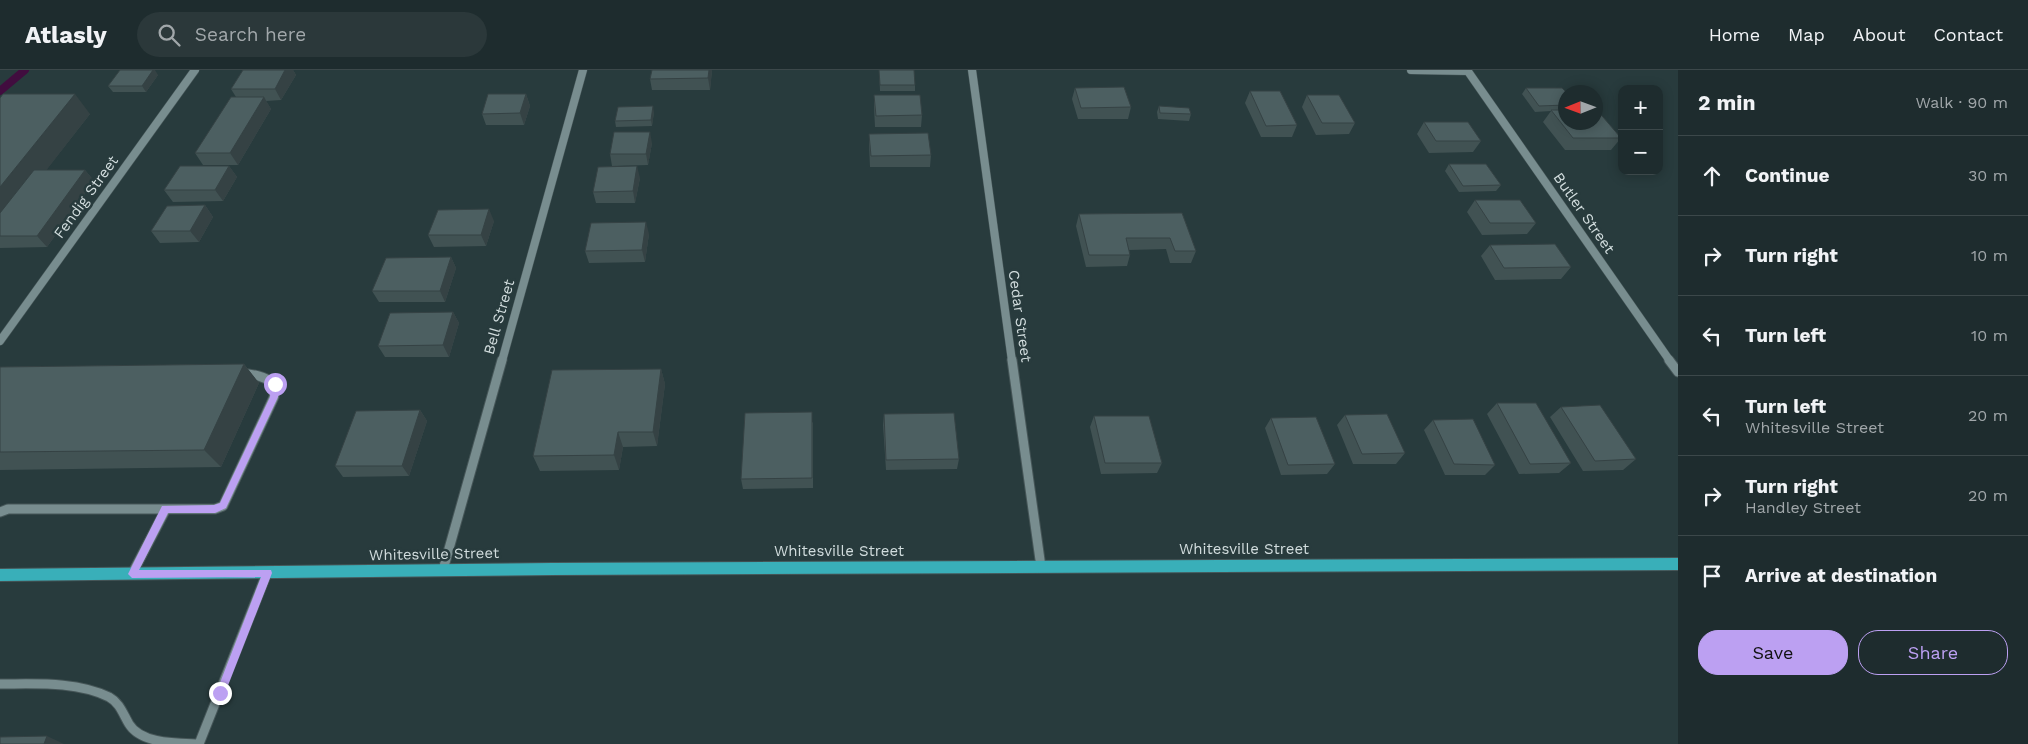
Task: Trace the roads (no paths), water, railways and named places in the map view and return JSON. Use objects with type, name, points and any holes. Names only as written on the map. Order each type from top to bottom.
[{"type":"main road","name":"Whitesville Street","points":[[0,575],[443,570],[1678,564]]},
{"type":"street","name":"Fendig Street","points":[[0,341],[195,70]]},
{"type":"street","name":"Bell Street","points":[[443,570],[583,70]]},
{"type":"street","name":"Cedar Street","points":[[972,70],[1041,567]]},
{"type":"street","points":[[1411,70],[1468,70]]},
{"type":"street","name":"Butler Street","points":[[1468,70],[1678,372]]},
{"type":"street","points":[[0,512],[8,509],[215,509],[223,506],[274,397],[275,384],[266,377],[235,373]]},
{"type":"street","points":[[132,574],[166,509]]},
{"type":"street","points":[[0,684],[59,684],[110,697],[122,708],[135,733],[151,741],[199,744],[267,573]]},
{"type":"waterway","points":[[0,91],[25,70]]}]
